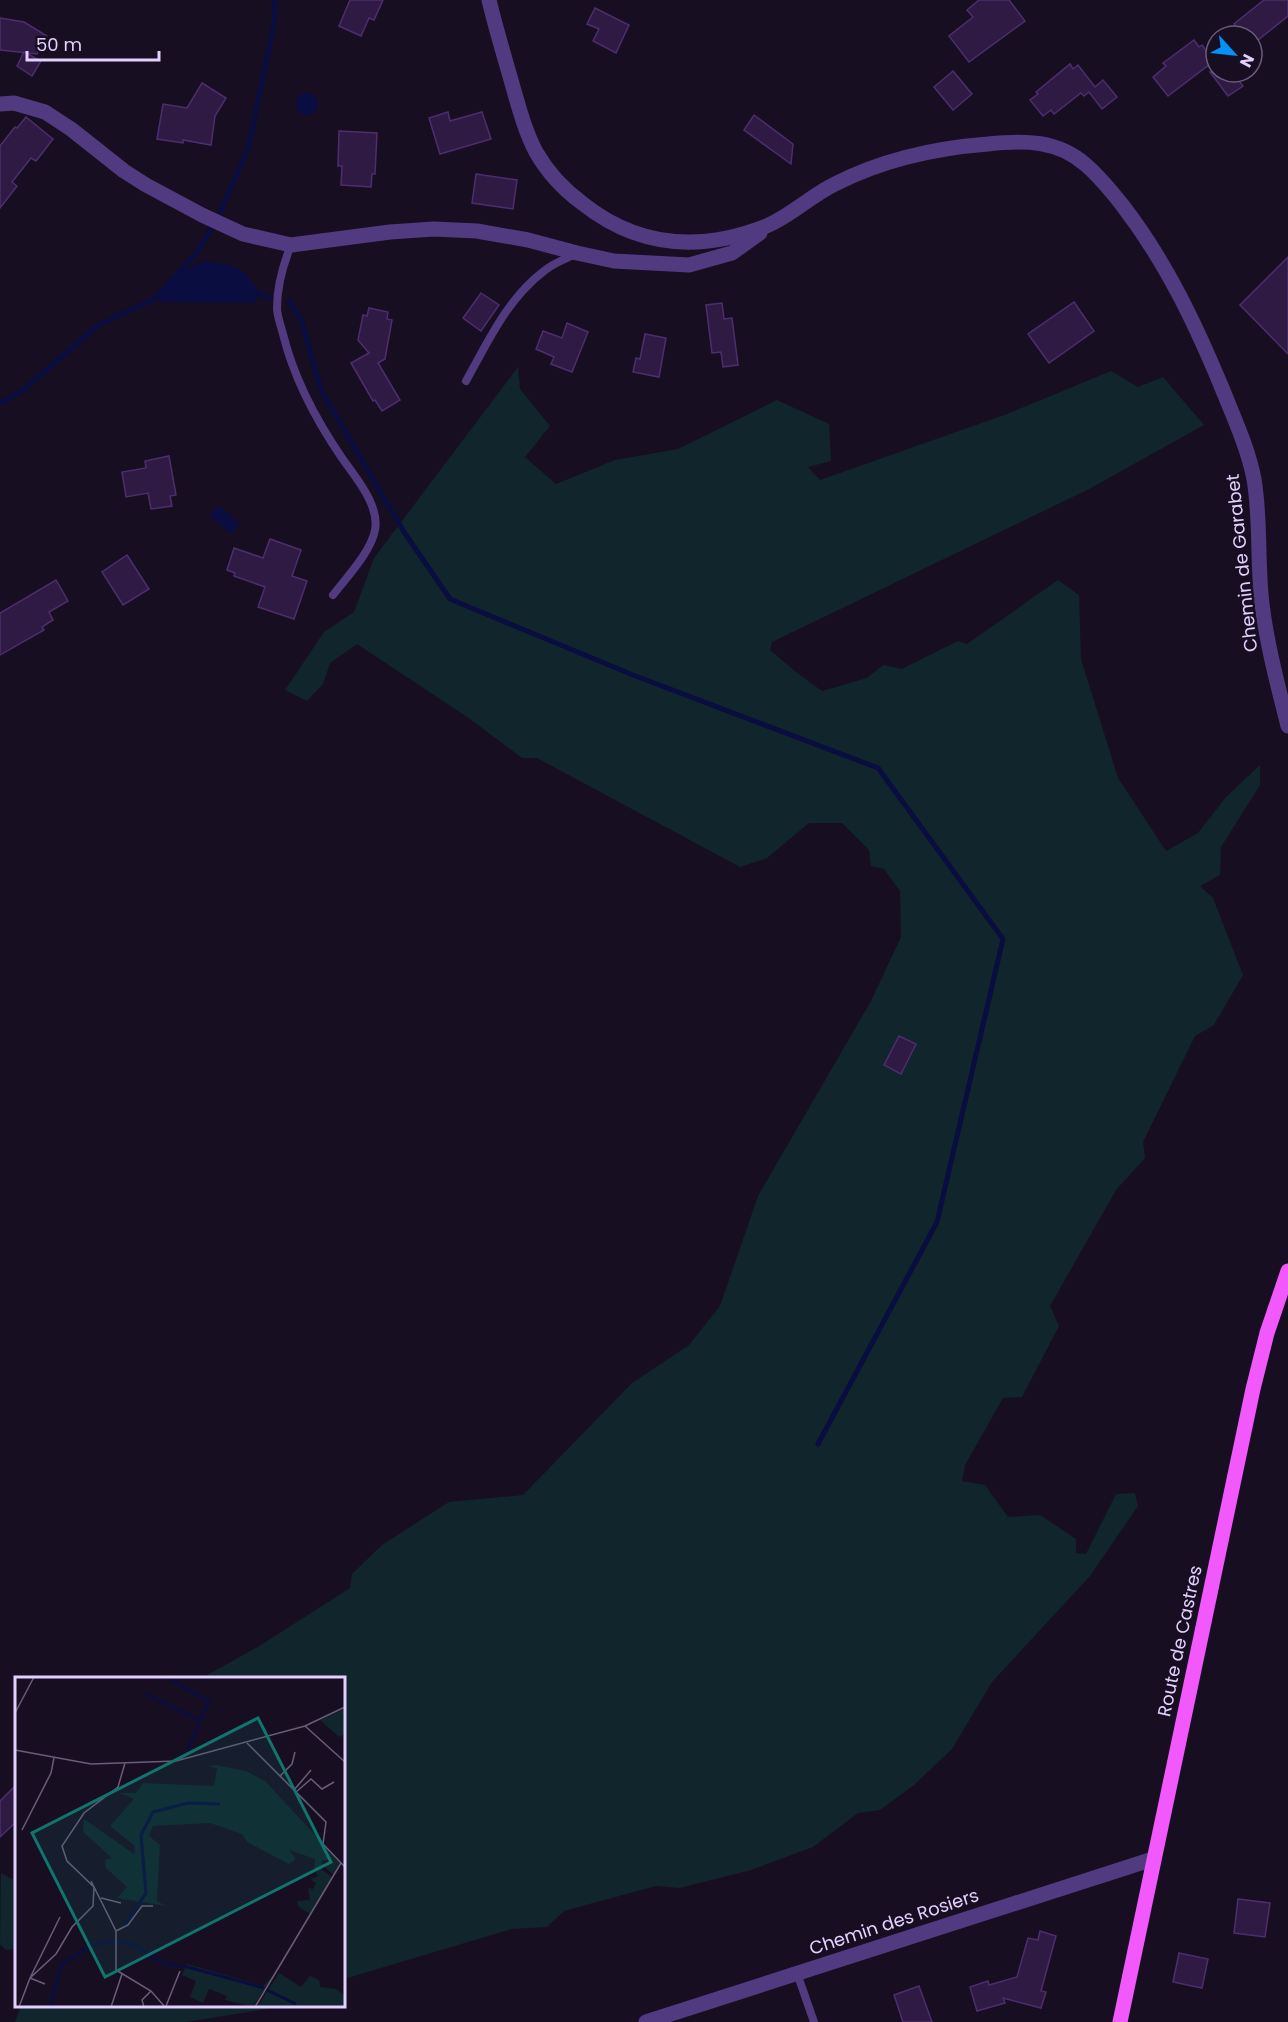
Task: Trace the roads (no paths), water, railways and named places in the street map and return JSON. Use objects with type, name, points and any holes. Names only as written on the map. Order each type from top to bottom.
[{"type":"main road","name":"Route de Castres","points":[[1120,2022],[1253,1389],[1267,1333],[1288,1271]]},
{"type":"street","name":"Chemin de Garabet","points":[[489,0],[523,122],[547,170],[565,190],[587,208],[618,227],[656,240],[681,243],[725,239],[770,225],[832,185],[862,171],[963,146],[1030,141],[1046,143],[1060,148],[1086,165],[1103,181],[1140,229],[1171,278],[1201,337],[1246,448],[1258,508],[1262,603],[1288,726]]},
{"type":"street","points":[[0,104],[14,103],[45,112],[71,129],[124,171],[202,215],[243,234],[291,245],[390,232],[434,229],[477,231],[528,240],[577,254],[614,261],[689,265],[732,253],[770,225]]},
{"type":"street","name":"Chemin des Rosiers","points":[[650,2021],[1154,1859]]},
{"type":"lane","points":[[291,245],[280,275],[277,309],[288,352],[304,396],[340,456],[366,491],[375,519],[375,531],[366,551],[333,596]]},
{"type":"lane","points":[[466,381],[507,310],[522,290],[545,269],[577,254]]},
{"type":"lane","points":[[797,1973],[814,2022]]},
{"type":"waterway","points":[[218,217],[248,149],[274,24],[275,0]]},
{"type":"waterway","points":[[0,403],[22,391],[97,326],[156,298],[198,251],[214,224]]},
{"type":"waterway","points":[[259,293],[269,298]]},
{"type":"waterway","points":[[289,302],[301,319],[321,390],[404,532],[450,599],[633,675],[878,768],[1003,939],[937,1222],[818,1444]]}]
